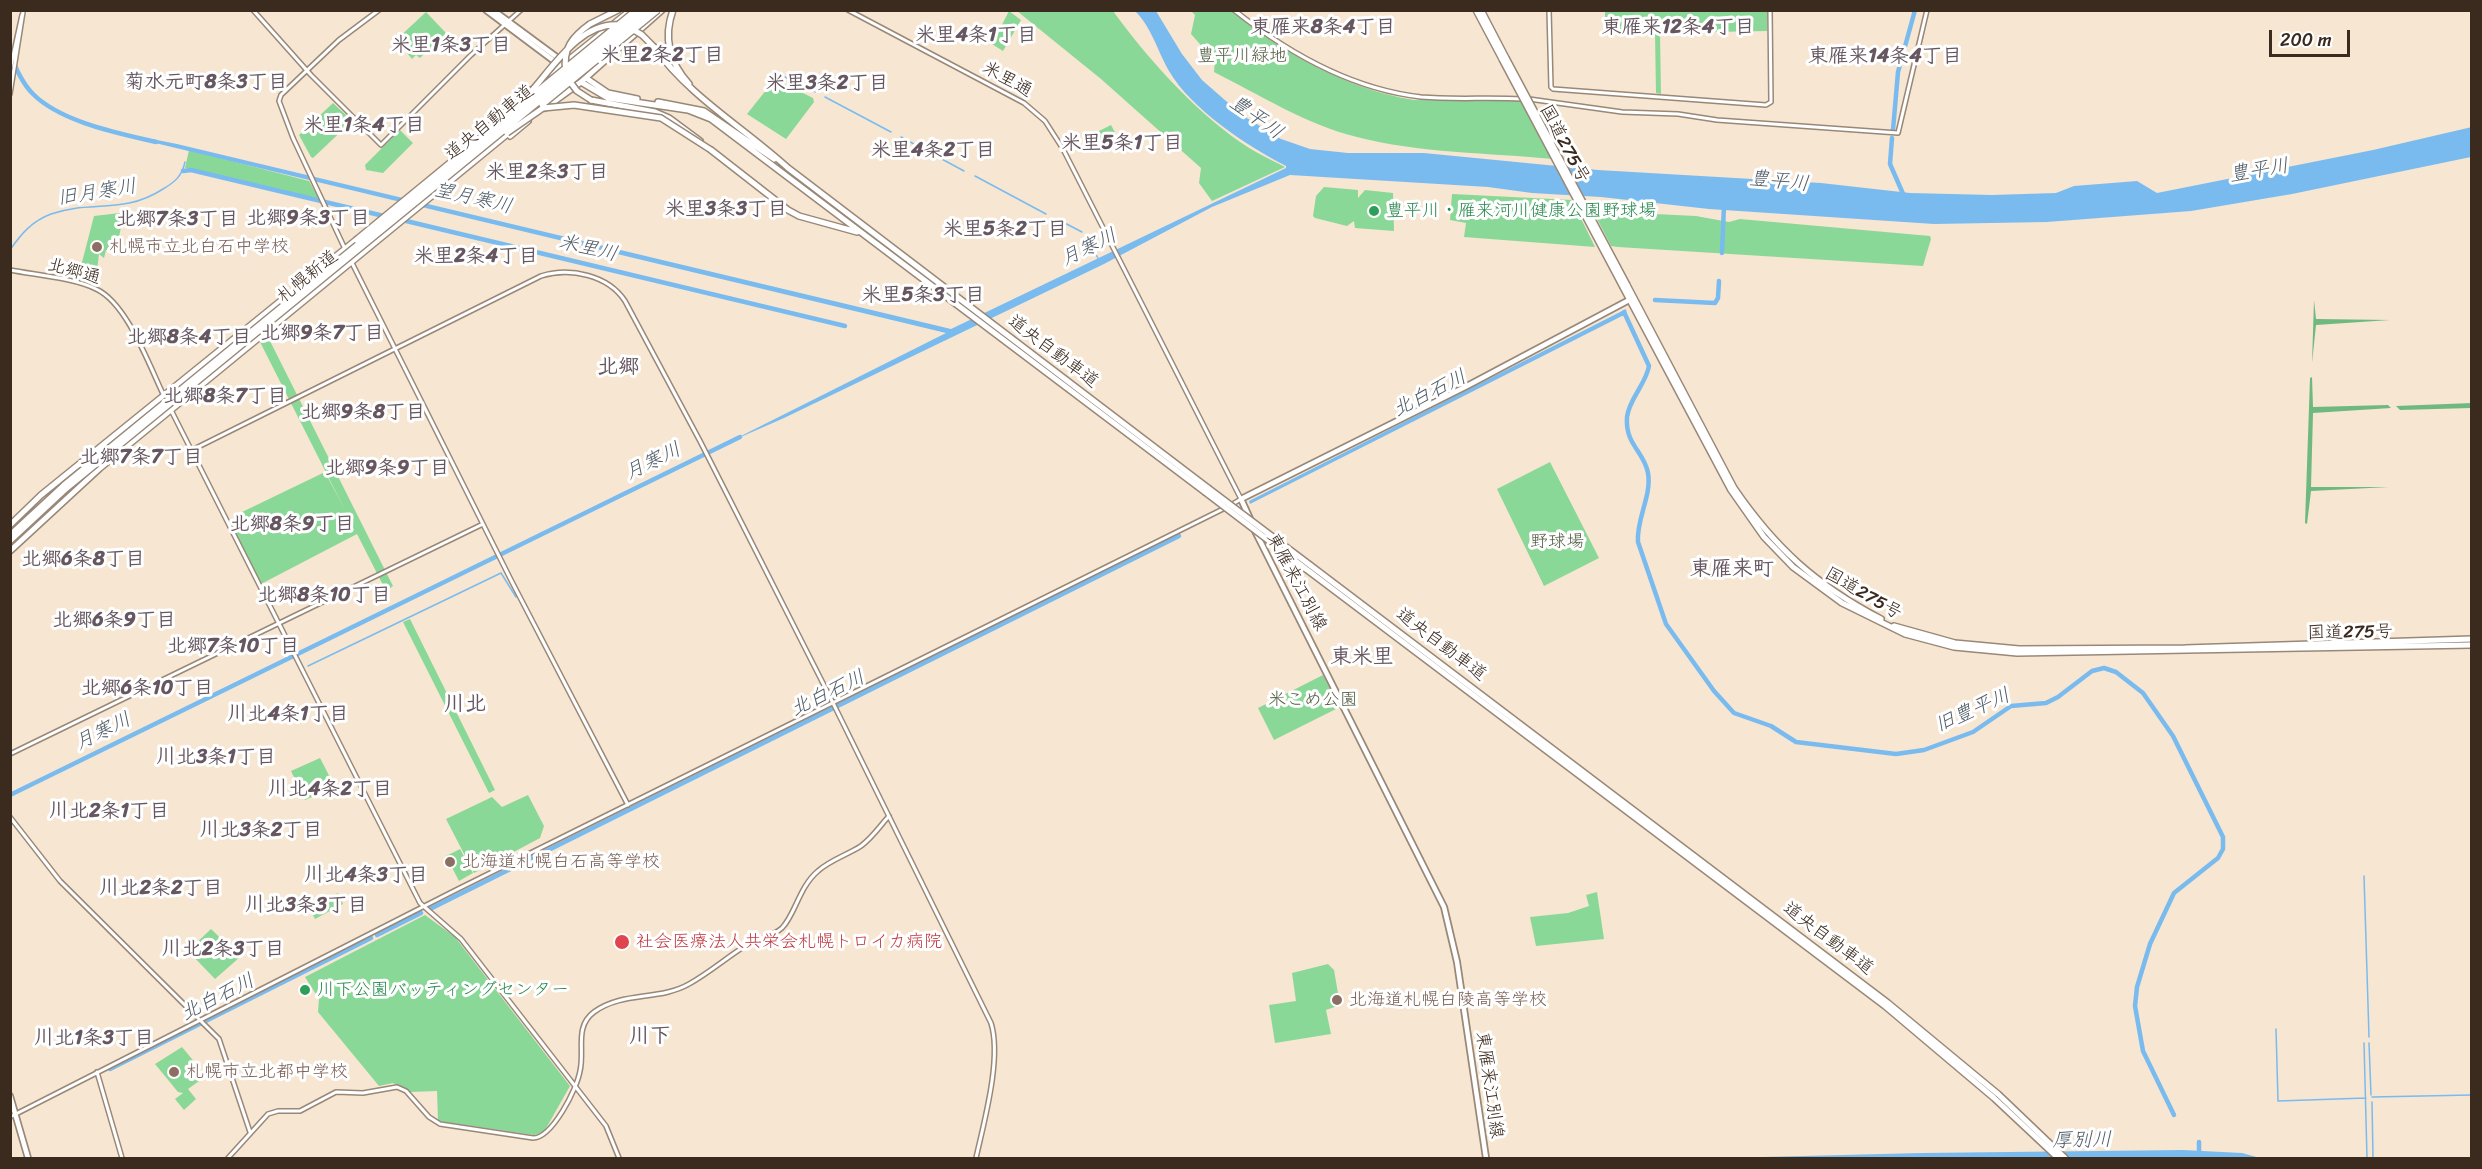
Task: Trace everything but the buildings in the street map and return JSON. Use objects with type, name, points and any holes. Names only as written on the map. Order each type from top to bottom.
[{"type":"highway","points":[[618,10],[590,24],[571,42],[565,66],[572,86],[582,95],[600,103],[662,114],[799,216],[866,235]]},
{"type":"highway","points":[[458,155],[494,120],[631,10]]},
{"type":"highway","name":"札幌新道","points":[[10,526],[41,495],[636,10]]},
{"type":"highway","points":[[572,72],[644,10]]},
{"type":"highway","points":[[572,72],[651,10]]},
{"type":"highway","points":[[673,10],[668,32],[672,61],[690,85],[726,116]]},
{"type":"highway","name":"国道275号","points":[[1479,10],[1731,490],[1764,537],[1793,567],[1842,603],[1905,634],[1954,647],[2017,653],[2472,645]]},
{"type":"highway","points":[[470,166],[583,80],[660,12]]},
{"type":"highway","name":"札幌新道","points":[[10,551],[76,488],[170,409],[660,12]]},
{"type":"highway","points":[[481,147],[572,46],[592,31],[608,25],[628,26],[642,34],[688,88],[735,122],[786,171]]},
{"type":"highway","name":"道央自動車道","points":[[10,544],[67,488],[572,72]]},
{"type":"highway","points":[[583,80],[618,97],[689,108],[703,113],[786,171]]},
{"type":"highway","points":[[481,147],[536,111],[558,104],[661,118],[710,149]]},
{"type":"highway","name":"道央自動車道","points":[[10,535],[64,485],[481,147]]},
{"type":"highway","name":"道央自動車道","points":[[786,171],[866,235],[1848,975],[1958,1060],[2065,1158]]},
{"type":"highway","name":"国道275号","points":[[1631,299],[1734,488],[1767,533],[1820,583],[1845,600],[1896,627],[1955,643],[2019,649],[2185,648],[2472,639]]},
{"type":"highway","points":[[10,544],[61,498],[76,488]]},
{"type":"highway","name":"道央自動車道","points":[[1848,975],[1955,1064],[2058,1158]]},
{"type":"main road","points":[[486,10],[583,80]]},
{"type":"main road","points":[[493,10],[507,23]]},
{"type":"main road","points":[[1241,499],[1467,386],[1631,299]]},
{"type":"main road","name":"東雁来江別線","points":[[1241,499],[1255,533],[1289,596],[1444,907],[1457,962],[1486,1158]]},
{"type":"main road","points":[[10,1096],[13,1116],[28,1158]]},
{"type":"street","points":[[253,10],[307,71],[381,145],[521,10]]},
{"type":"street","points":[[379,10],[339,40],[281,95],[279,101],[320,198],[394,348],[628,805]]},
{"type":"street","name":"米里通","points":[[848,10],[1035,111],[1053,131],[1111,239],[1241,499]]},
{"type":"street","points":[[1234,10],[1273,39],[1322,68],[1363,84],[1401,94],[1533,99],[1622,111],[1678,114],[1717,120],[1894,133],[1900,130],[1903,103],[1927,10]]},
{"type":"street","points":[[1549,10],[1551,87],[1553,90],[1766,105],[1771,102],[1770,10]]},
{"type":"street","points":[[10,94],[23,11]]},
{"type":"street","points":[[10,70],[21,25]]},
{"type":"street","name":"北郷通","points":[[10,270],[91,286],[105,294],[122,312],[422,907]]},
{"type":"street","points":[[192,450],[541,276],[564,272],[590,277],[615,288],[625,301],[711,462],[889,816],[994,1032],[995,1060],[977,1157]]},
{"type":"street","points":[[13,1116],[422,907],[1241,499]]},
{"type":"street","points":[[10,754],[483,524]]},
{"type":"street","points":[[228,1158],[250,1132],[272,1113],[300,1111],[336,1092],[363,1093],[393,1086],[406,1091],[429,1117],[440,1124],[539,1138],[551,1130],[575,1086],[581,1065],[583,1027],[592,1014],[624,998],[683,987],[747,945],[777,931],[786,922],[800,894],[815,873],[862,845],[889,816]]},
{"type":"street","points":[[10,818],[60,881],[206,1025],[221,1044],[250,1132]]},
{"type":"street","points":[[422,907],[455,932],[611,1132],[619,1158]]},
{"type":"street","points":[[98,1072],[122,1158]]},
{"type":"green space","points":[[1009,11],[1021,20],[1003,51],[992,44]]},
{"type":"green space","name":"豊平川緑地","points":[[1017,11],[1113,11],[1156,65],[1205,114],[1245,146],[1285,167],[1212,201],[1199,183],[1201,168],[1101,79]]},
{"type":"green space","name":"豊平川緑地","points":[[1191,11],[1232,11],[1273,42],[1317,68],[1365,88],[1389,95],[1414,100],[1522,101],[1553,159],[1404,146],[1357,137],[1320,125],[1214,72],[1215,61],[1191,34],[1195,15]]},
{"type":"green space","points":[[1605,11],[1767,11],[1767,31],[1660,33],[1661,94],[1656,93],[1655,33],[1605,32]]},
{"type":"green space","points":[[426,12],[446,33],[420,58],[416,55],[412,59],[396,40]]},
{"type":"green space","points":[[775,79],[813,98],[814,102],[786,139],[747,114]]},
{"type":"green space","points":[[333,103],[349,118],[350,123],[313,158],[299,135]]},
{"type":"green space","points":[[1111,125],[1117,136],[1088,151],[1083,139]]},
{"type":"green space","points":[[400,130],[413,143],[383,173],[366,170],[365,165]]},
{"type":"green space","points":[[189,150],[309,181],[319,199],[185,168]]},
{"type":"green space","points":[[1324,187],[1358,190],[1358,198],[1365,190],[1393,193],[1394,231],[1355,228],[1354,221],[1347,226],[1315,218],[1313,216],[1316,196]]},
{"type":"green space","points":[[1452,194],[1572,200],[1595,247],[1464,237],[1466,223],[1450,220]]},
{"type":"green space","points":[[1593,211],[1696,216],[1729,222],[1740,219],[1930,236],[1931,239],[1923,266],[1618,247],[1611,246]]},
{"type":"green space","points":[[120,213],[123,217],[116,252],[106,250],[104,258],[99,254],[97,270],[81,266],[94,216]]},
{"type":"green space","points":[[2314,300],[2316,319],[2390,320],[2316,325],[2312,363]]},
{"type":"green space","points":[[266,333],[393,586],[386,591],[357,534],[261,584],[233,528],[245,523],[240,513],[325,472],[345,510],[258,338]]},
{"type":"green space","points":[[2312,377],[2313,407],[2388,405],[2391,408],[2313,413],[2311,487],[2389,487],[2311,491],[2307,524],[2305,523],[2310,378]]},
{"type":"green space","points":[[2472,403],[2471,408],[2400,410],[2396,406]]},
{"type":"green space","name":"野球場","points":[[1550,462],[1599,558],[1544,586],[1497,489]]},
{"type":"green space","points":[[410,619],[495,790],[489,793],[403,622]]},
{"type":"green space","name":"米こめ公園","points":[[1323,675],[1338,708],[1274,740],[1258,708]]},
{"type":"green space","points":[[320,758],[335,787],[305,800],[291,771]]},
{"type":"green space","points":[[528,795],[544,826],[540,838],[474,873],[446,819],[492,797],[502,807]]},
{"type":"green space","points":[[460,849],[473,873],[459,881],[446,856]]},
{"type":"green space","points":[[1597,892],[1604,939],[1536,946],[1530,917],[1568,913],[1589,906],[1586,895]]},
{"type":"green space","points":[[338,893],[343,904],[315,919],[309,907]]},
{"type":"green space","points":[[425,915],[455,937],[570,1086],[544,1132],[534,1135],[438,1121],[437,1091],[410,1092],[393,1083],[379,1086],[318,1012],[319,999],[305,977]]},
{"type":"green space","points":[[211,929],[240,957],[215,979],[188,951]]},
{"type":"green space","points":[[1328,964],[1334,970],[1340,1005],[1326,1010],[1331,1034],[1275,1043],[1269,1005],[1296,1001],[1292,973]]},
{"type":"green space","points":[[182,1047],[206,1076],[188,1089],[196,1099],[184,1110],[175,1099],[183,1093],[178,1092],[155,1064]]},
{"type":"water","name":"豊平川","points":[[1135,11],[1156,11],[1182,54],[1202,80],[1242,115],[1281,139],[1310,149],[1348,153],[1424,153],[1598,170],[1821,183],[1910,193],[1992,195],[2056,193],[2074,186],[2137,181],[2157,193],[2373,150],[2472,127],[2471,157],[2292,194],[2191,211],[2047,222],[1934,224],[1709,209],[1488,187],[1290,175],[1212,207],[1104,264],[784,418],[727,443],[946,333],[151,142],[152,139],[177,144],[951,329],[1286,168],[1221,125],[1191,99],[1169,71],[1150,32]]},
{"type":"water","points":[[1626,309],[1627,316],[1622,316],[1250,504],[1249,501]]},
{"type":"water","points":[[2183,1150],[2242,1153],[2260,1158],[1723,1158],[1922,1153]]},
{"type":"waterway","points":[[1893,130],[1898,72],[1915,10]]},
{"type":"waterway","name":"望月寒川","points":[[10,54],[26,85],[45,104],[91,125],[156,142]]},
{"type":"waterway","points":[[785,77],[816,92]]},
{"type":"waterway","points":[[825,97],[891,132]]},
{"type":"waterway","points":[[901,137],[964,171]]},
{"type":"waterway","points":[[1892,138],[1890,164],[1904,196]]},
{"type":"waterway","name":"旧月寒川","points":[[10,250],[38,220],[51,214],[79,208],[120,205],[148,197],[174,181],[180,175],[185,162]]},
{"type":"waterway","name":"米里川","points":[[183,171],[191,170],[388,217]]},
{"type":"waterway","points":[[975,176],[1046,214]]},
{"type":"waterway","points":[[1722,253],[1724,205]]},
{"type":"waterway","points":[[1057,219],[1082,232]]},
{"type":"waterway","name":"米里川","points":[[402,220],[845,326]]},
{"type":"waterway","points":[[1094,251],[1099,260]]},
{"type":"waterway","points":[[1655,300],[1715,303],[1718,298],[1719,281]]},
{"type":"waterway","name":"旧豊平川","points":[[1624,312],[1649,366],[1645,379],[1628,410],[1627,417],[1629,434],[1646,465],[1649,482],[1639,525],[1638,542],[1666,624],[1714,691],[1734,713],[1771,726],[1796,742],[1896,754],[1924,750],[1973,732],[2011,706],[2046,703],[2058,697],[2092,671],[2104,668],[2116,672],[2143,693],[2173,736],[2223,837],[2223,849],[2218,858],[2174,893],[2150,944],[2137,987],[2135,1006],[2143,1051],[2174,1115]]},
{"type":"waterway","name":"月寒川","points":[[10,795],[740,437]]},
{"type":"waterway","name":"北白石川","points":[[430,909],[1179,536]]},
{"type":"waterway","points":[[308,666],[501,573],[516,597]]},
{"type":"waterway","points":[[2364,876],[2369,1037]]},
{"type":"waterway","name":"北白石川","points":[[377,935],[421,913]]},
{"type":"waterway","name":"北白石川","points":[[110,1069],[371,938]]},
{"type":"waterway","points":[[2276,1029],[2278,1101],[2366,1098]]},
{"type":"waterway","points":[[2364,1043],[2367,1158]]},
{"type":"waterway","points":[[2369,1043],[2371,1095]]},
{"type":"waterway","points":[[2372,1097],[2472,1095]]},
{"type":"waterway","points":[[2372,1102],[2373,1158]]},
{"type":"waterway","name":"旧豊平川","points":[[2199,1142],[2199,1154]]},
{"type":"place","name":"豊平川・雁来河川健康公園野球場","points":[[1374,211]]},
{"type":"place","name":"札幌市立北白石中学校","points":[[97,247]]},
{"type":"place","name":"北海道札幌白石高等学校","points":[[450,862]]},
{"type":"place","name":"社会医療法人共栄会札幌トロイカ病院","points":[[622,942]]},
{"type":"place","name":"川下公園バッティングセンター","points":[[305,990]]},
{"type":"place","name":"北海道札幌白陵高等学校","points":[[1337,1000]]},
{"type":"place","name":"札幌市立北都中学校","points":[[174,1072]]},
{"type":"district","name":"東雁来8条4丁目","points":[[1323,28]]},
{"type":"district","name":"東雁来12条4丁目","points":[[1678,28]]},
{"type":"district","name":"米里4条1丁目","points":[[976,36]]},
{"type":"district","name":"米里1条3丁目","points":[[451,46]]},
{"type":"district","name":"米里2条2丁目","points":[[662,56]]},
{"type":"district","name":"東雁来14条4丁目","points":[[1885,57]]},
{"type":"district","name":"菊水元町8条3丁目","points":[[206,83]]},
{"type":"district","name":"米里3条2丁目","points":[[827,84]]},
{"type":"district","name":"米里1条4丁目","points":[[364,126]]},
{"type":"district","name":"米里5条1丁目","points":[[1122,144]]},
{"type":"district","name":"米里4条2丁目","points":[[933,151]]},
{"type":"district","name":"米里2条3丁目","points":[[547,173]]},
{"type":"district","name":"米里3条3丁目","points":[[726,210]]},
{"type":"district","name":"北郷9条3丁目","points":[[308,219]]},
{"type":"district","name":"北郷7条3丁目","points":[[177,220]]},
{"type":"district","name":"米里5条2丁目","points":[[1005,230]]},
{"type":"district","name":"米里2条4丁目","points":[[476,257]]},
{"type":"district","name":"米里5条3丁目","points":[[923,296]]},
{"type":"district","name":"北郷9条7丁目","points":[[322,334]]},
{"type":"district","name":"北郷8条4丁目","points":[[189,338]]},
{"type":"district","name":"北郷","points":[[618,368]]},
{"type":"district","name":"北郷8条7丁目","points":[[225,397]]},
{"type":"district","name":"北郷9条8丁目","points":[[363,413]]},
{"type":"district","name":"北郷7条7丁目","points":[[141,458]]},
{"type":"district","name":"北郷9条9丁目","points":[[387,469]]},
{"type":"district","name":"北郷8条9丁目","points":[[292,525]]},
{"type":"district","name":"北郷6条8丁目","points":[[83,560]]},
{"type":"district","name":"東雁来町","points":[[1732,570]]},
{"type":"district","name":"北郷8条10丁目","points":[[324,596]]},
{"type":"district","name":"北郷6条9丁目","points":[[114,621]]},
{"type":"district","name":"北郷7条10丁目","points":[[233,647]]},
{"type":"district","name":"東米里","points":[[1362,658]]},
{"type":"district","name":"北郷6条10丁目","points":[[147,689]]},
{"type":"district","name":"川北","points":[[465,705]]},
{"type":"district","name":"川北4条1丁目","points":[[288,715]]},
{"type":"district","name":"川北3条1丁目","points":[[216,758]]},
{"type":"district","name":"川北4条2丁目","points":[[330,790]]},
{"type":"district","name":"川北2条1丁目","points":[[109,812]]},
{"type":"district","name":"川北3条2丁目","points":[[261,831]]},
{"type":"district","name":"川北4条3丁目","points":[[366,876]]},
{"type":"district","name":"川北2条2丁目","points":[[161,889]]},
{"type":"district","name":"川北3条3丁目","points":[[306,906]]},
{"type":"district","name":"川北2条3丁目","points":[[223,950]]},
{"type":"district","name":"川下","points":[[650,1037]]},
{"type":"district","name":"川北1条3丁目","points":[[94,1039]]},
{"type":"water label","name":"厚別川","points":[[2082,1141]]}]
